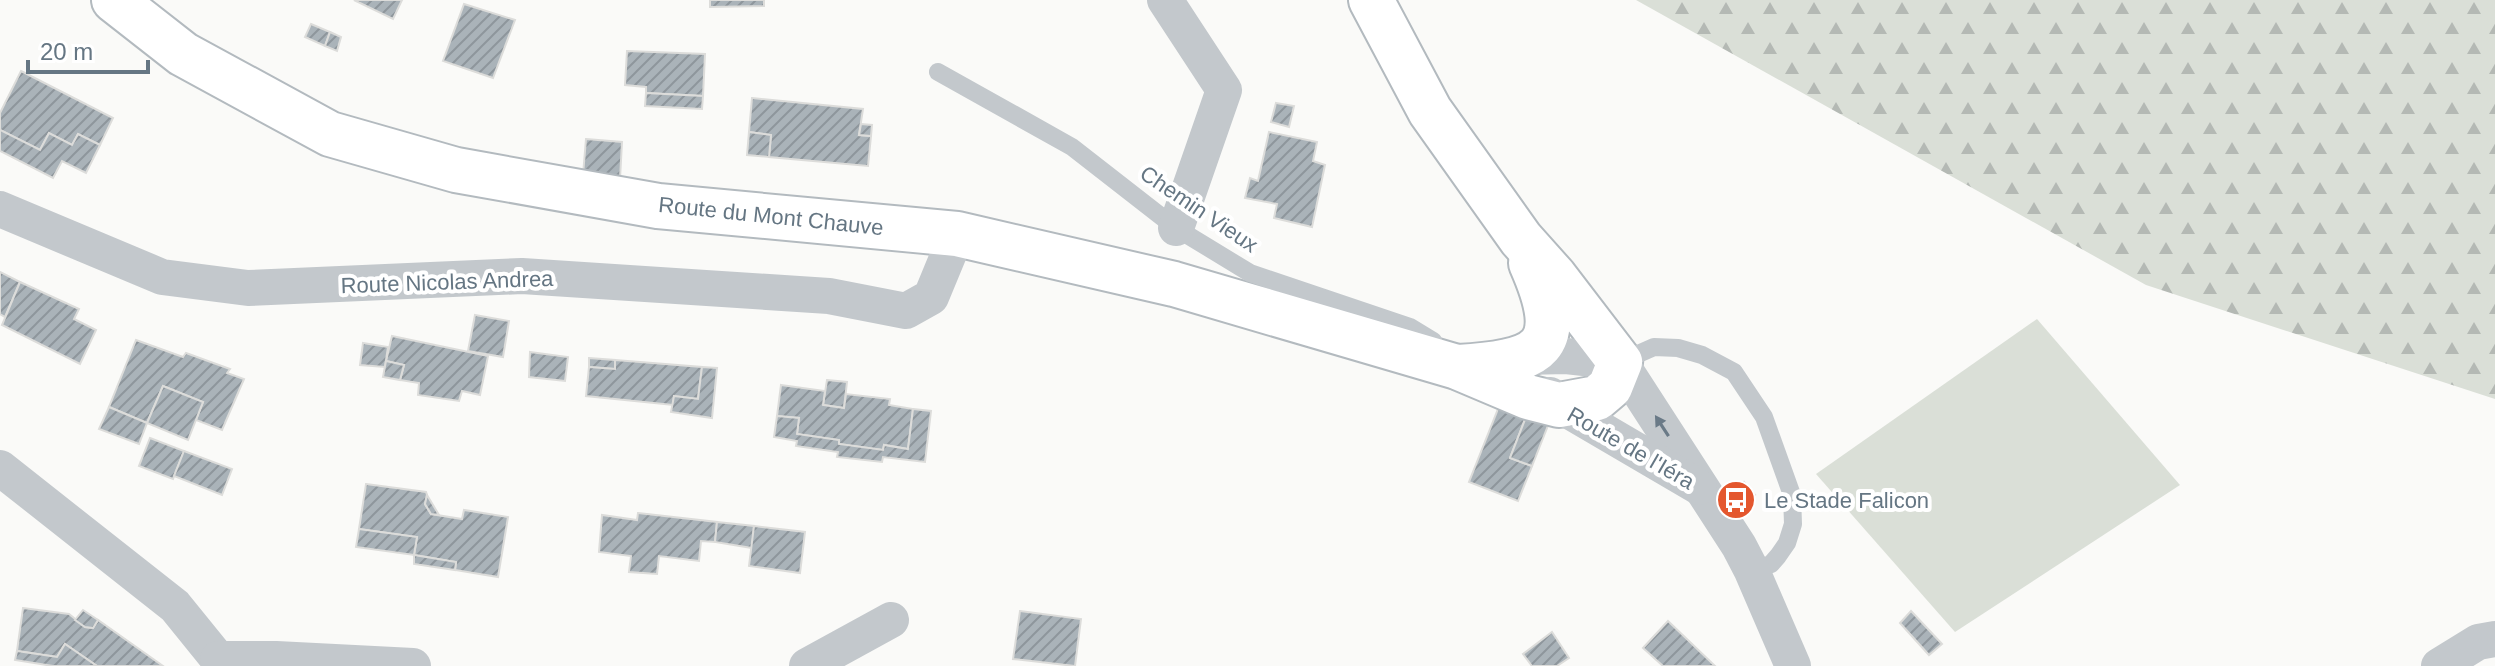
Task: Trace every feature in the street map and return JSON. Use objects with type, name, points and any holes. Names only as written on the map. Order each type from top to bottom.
[{"type":"street","name":"Route du Mont Chauve","points":[[114,0],[183,54],[330,134],[456,170],[658,206],[957,234],[1174,284],[1445,364]]},
{"type":"street","points":[[1165,0],[1224,90],[1176,228]]},
{"type":"street","points":[[1371,0],[1430,111],[1521,239],[1555,277],[1620,362]]},
{"type":"street","name":"Route Nicolas Andrea","points":[[0,209],[162,277],[248,288],[522,276],[829,296],[906,311],[931,297],[957,234]]},
{"type":"street","points":[[1521,239],[1547,305],[1538,350],[1547,392],[1559,405]]},
{"type":"street","points":[[1445,364],[1495,365],[1538,350],[1620,362]]},
{"type":"street","points":[[1445,364],[1528,397],[1559,405],[1597,398],[1610,387],[1620,362]]},
{"type":"street","name":"Route de l'Iéra","points":[[1620,362],[1704,490],[1752,571],[1793,666]]},
{"type":"street","name":"Route de l'Iéra","points":[[1559,405],[1704,490]]},
{"type":"street","points":[[0,468],[175,606],[219,662],[276,659],[413,666]]},
{"type":"street","points":[[807,666],[891,620]]},
{"type":"street","points":[[2439,666],[2478,642],[2495,639]]},
{"type":"lane","name":"Chemin Vieux","points":[[938,72],[1072,147],[1176,228],[1250,273],[1410,327],[1433,341],[1445,364]]},
{"type":"lane","points":[[1620,362],[1654,347],[1678,348],[1702,355],[1734,372],[1764,417],[1792,495],[1793,524],[1787,543],[1778,556],[1771,564],[1752,571]]},
{"type":"green space","points":[[1636,0],[2495,0],[2495,399],[2146,285]]},
{"type":"green space","points":[[2037,319],[2180,485],[1955,632],[1816,474]]},
{"type":"building","points":[[354,0],[402,0],[393,19]]},
{"type":"building","points":[[710,0],[764,0],[764,6],[710,7]]},
{"type":"building","points":[[464,4],[515,20],[493,78],[443,61]]},
{"type":"building","points":[[311,24],[330,32],[325,46],[305,37]]},
{"type":"building","points":[[330,32],[341,37],[337,51],[325,46]]},
{"type":"building","points":[[627,51],[705,54],[703,96],[646,93],[646,87],[625,85]]},
{"type":"building","points":[[21,71],[113,118],[100,145],[78,134],[72,145],[49,133],[40,150],[0,130],[0,113]]},
{"type":"building","points":[[646,93],[703,96],[702,109],[645,106]]},
{"type":"building","points":[[752,98],[863,109],[859,135],[871,136],[868,166],[769,157],[771,135],[749,132]]},
{"type":"building","points":[[1276,103],[1294,106],[1289,127],[1271,122]]},
{"type":"building","points":[[861,124],[872,125],[871,136],[859,135]]},
{"type":"building","points":[[0,130],[40,150],[49,133],[72,145],[78,134],[100,145],[86,173],[62,161],[53,178],[0,151]]},
{"type":"building","points":[[749,132],[771,135],[769,157],[747,155]]},
{"type":"building","points":[[1269,132],[1317,142],[1313,161],[1325,165],[1312,227],[1274,218],[1277,204],[1245,198],[1250,178],[1258,181]]},
{"type":"building","points":[[586,139],[622,142],[620,179],[583,175]]},
{"type":"building","points":[[0,272],[20,282],[5,317],[0,314]]},
{"type":"building","points":[[20,282],[79,309],[74,319],[96,330],[80,364],[2,325]]},
{"type":"building","points":[[475,315],[509,321],[503,357],[468,351]]},
{"type":"building","points":[[392,336],[488,356],[480,395],[462,391],[459,401],[418,395],[419,383],[400,380],[404,365],[386,361]]},
{"type":"building","points":[[136,340],[183,357],[186,353],[230,369],[227,373],[244,379],[222,430],[196,420],[203,402],[163,386],[147,423],[109,407]]},
{"type":"building","points":[[363,343],[388,347],[385,367],[360,365]]},
{"type":"building","points":[[530,352],[568,357],[565,381],[529,377]]},
{"type":"building","points":[[589,358],[615,360],[615,369],[589,367]]},
{"type":"building","points":[[615,360],[702,367],[698,399],[674,396],[673,405],[586,396],[589,367],[615,369]]},
{"type":"building","points":[[386,361],[404,365],[400,380],[383,377]]},
{"type":"building","points":[[702,367],[717,368],[712,418],[671,412],[674,396],[698,399]]},
{"type":"building","points":[[827,380],[847,382],[844,408],[823,405]]},
{"type":"building","points":[[781,385],[825,391],[823,405],[844,408],[846,394],[890,399],[889,405],[913,409],[908,449],[884,445],[883,450],[797,434],[799,418],[777,416]]},
{"type":"building","points":[[163,386],[203,402],[188,440],[147,423]]},
{"type":"building","points":[[1502,399],[1528,412],[1510,458],[1532,466],[1518,501],[1469,482]]},
{"type":"building","points":[[109,407],[147,423],[139,444],[99,429]]},
{"type":"building","points":[[913,409],[931,411],[925,462],[883,457],[882,462],[837,457],[838,452],[796,446],[797,441],[774,437],[777,416],[799,418],[797,434],[883,450],[884,445],[908,449]]},
{"type":"building","points":[[1528,412],[1549,423],[1532,466],[1510,458]]},
{"type":"building","points":[[150,438],[184,451],[173,479],[139,466]]},
{"type":"building","points":[[184,451],[232,469],[222,495],[174,476]]},
{"type":"building","points":[[1744,482],[1755,495],[1741,507],[1730,493]]},
{"type":"building","points":[[366,484],[426,492],[425,504],[431,514],[462,519],[464,510],[508,517],[498,577],[455,570],[456,562],[414,555],[417,537],[359,529]]},
{"type":"building","points":[[427,495],[439,515],[431,514],[425,504]]},
{"type":"building","points":[[638,513],[717,522],[715,542],[701,541],[699,561],[659,556],[657,574],[629,572],[631,556],[599,552],[602,515],[637,520]]},
{"type":"building","points":[[717,522],[754,526],[752,548],[715,542]]},
{"type":"building","points":[[754,526],[805,532],[800,573],[749,566]]},
{"type":"building","points":[[359,529],[417,537],[414,555],[356,547]]},
{"type":"building","points":[[414,555],[456,562],[455,570],[414,564]]},
{"type":"building","points":[[23,608],[69,614],[85,627],[93,628],[98,620],[163,666],[97,666],[65,644],[57,657],[17,651]]},
{"type":"building","points":[[83,610],[98,620],[93,628],[75,620]]},
{"type":"building","points":[[1020,611],[1081,619],[1075,666],[1013,659]]},
{"type":"building","points":[[1911,611],[1942,644],[1929,655],[1900,623]]},
{"type":"building","points":[[1668,621],[1715,666],[1663,666],[1643,648]]},
{"type":"building","points":[[1552,632],[1569,658],[1557,666],[1532,666],[1523,654]]},
{"type":"building","points":[[65,644],[97,666],[53,666],[15,660],[17,651],[57,657]]},
{"type":"place","name":"Le Stade Falicon","points":[[1736,500]]}]
